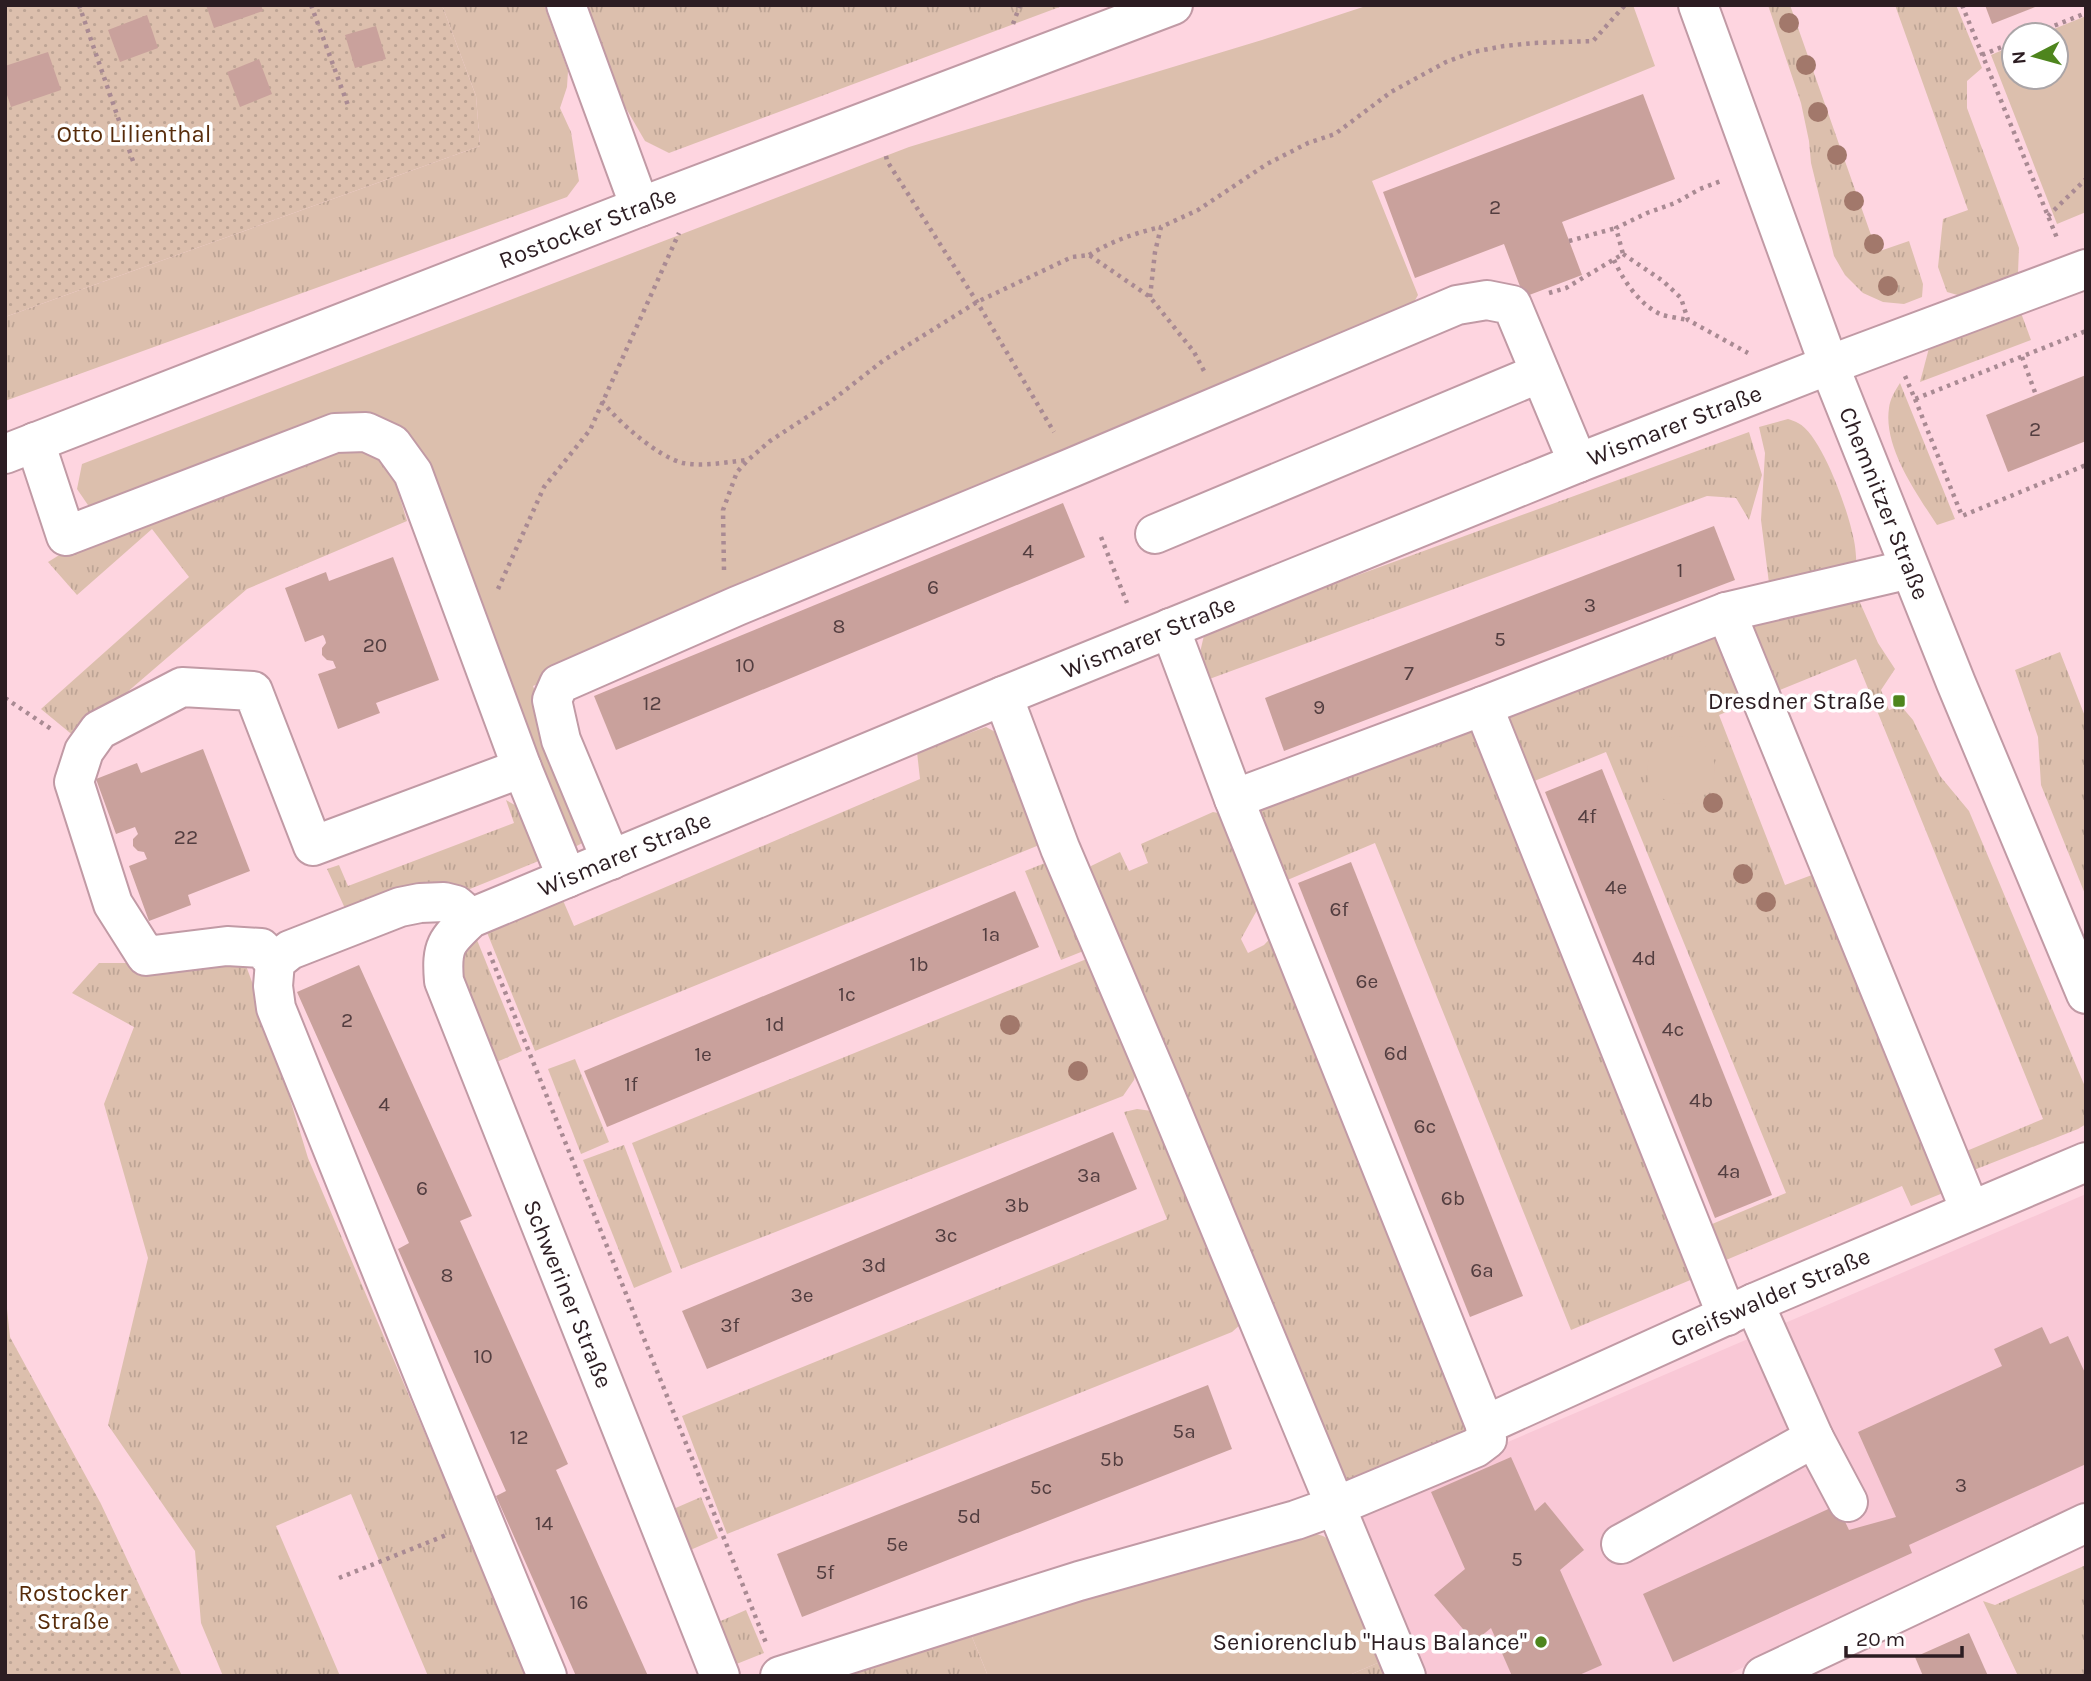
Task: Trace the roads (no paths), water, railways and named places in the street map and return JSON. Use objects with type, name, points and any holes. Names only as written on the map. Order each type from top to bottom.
[{"type":"street","points":[[566,5],[640,207]]},
{"type":"street","name":"Rostocker Straße","points":[[20,448],[640,207],[1172,5]]},
{"type":"street","name":"Chemnitzer Straße","points":[[1698,5],[1829,365],[1910,569],[2086,994]]},
{"type":"street","points":[[1829,365],[2079,272]]},
{"type":"street","points":[[611,860],[561,740],[552,700],[559,684],[737,606],[1457,305],[1487,300],[1512,305],[1578,463]]},
{"type":"street","name":"Wismarer Straße","points":[[471,918],[1003,696],[1578,463],[1829,365]]},
{"type":"street","points":[[1155,534],[1540,373]]},
{"type":"street","points":[[20,448],[66,536],[335,433],[366,432],[392,444],[413,473],[522,768],[567,878]]},
{"type":"street","points":[[1234,799],[1726,612],[1910,569]]},
{"type":"street","points":[[1726,612],[1970,1210]]},
{"type":"street","points":[[1156,634],[1234,799],[1480,1436]]},
{"type":"street","points":[[275,962],[261,948],[250,947],[227,946],[146,956],[113,904],[74,782],[84,751],[99,730],[182,687],[253,691],[313,846],[522,768]]},
{"type":"street","points":[[1003,696],[1060,848],[1406,1676]]},
{"type":"street","points":[[1483,706],[1740,1309],[1838,1480],[1847,1502]]},
{"type":"street","points":[[471,918],[456,905],[444,902],[400,907],[290,950],[275,962],[273,986],[276,1008],[547,1676]]},
{"type":"street","name":"Schweriner Straße","points":[[471,918],[450,937],[442,960],[444,981],[720,1676]]},
{"type":"street","name":"Greifswalder Straße","points":[[780,1676],[1079,1581],[1283,1524],[1335,1506],[1740,1309],[2086,1162]]},
{"type":"street","points":[[1621,1544],[1814,1438]]},
{"type":"street","points":[[1763,1676],[2086,1523]]},
{"type":"place","name":"Dresdner Straße","points":[[1899,701]]},
{"type":"place","name":"Seniorenclub \"Haus Balance\"","points":[[1541,1642]]},
{"type":"park label","name":"Otto Lilienthal","points":[[134,134]]}]
